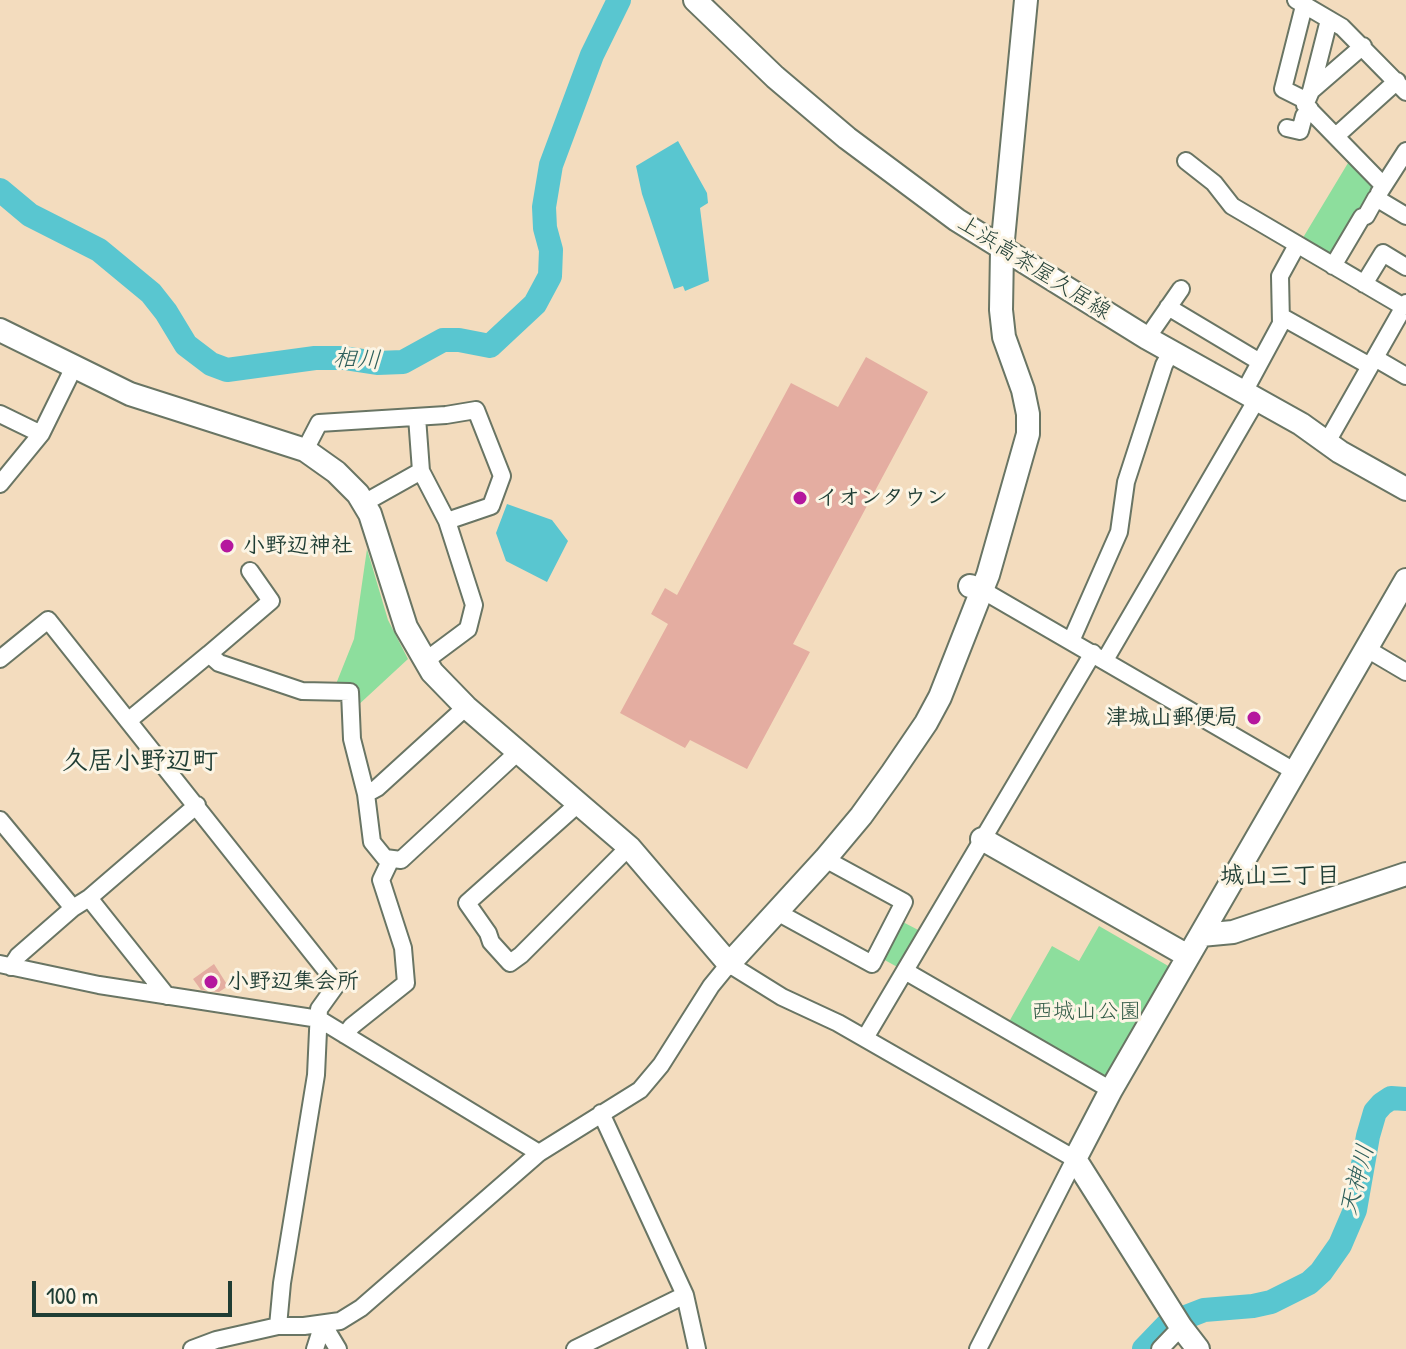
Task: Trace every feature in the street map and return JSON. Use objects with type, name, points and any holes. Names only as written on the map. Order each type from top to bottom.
[{"type":"street","name":"上浜高茶屋久居線","points":[[695,0],[775,77],[847,138],[957,220],[1147,338],[1406,489]]},
{"type":"street","points":[[192,1349],[216,1340],[278,1326],[340,1321],[361,1308],[539,1153],[632,1096],[661,1065],[711,986],[861,816],[926,723],[940,697],[1028,434],[1023,390],[1002,324],[1002,250],[1026,0]]},
{"type":"street","points":[[1336,136],[1401,86],[1342,27],[1300,3],[1283,89],[1309,101],[1336,136],[1380,192],[1406,216]]},
{"type":"street","points":[[1287,128],[1300,131],[1329,20]]},
{"type":"street","points":[[1309,101],[1363,46]]},
{"type":"street","points":[[1333,266],[1405,154]]},
{"type":"street","points":[[1186,161],[1214,183],[1232,206],[1405,306],[1327,442]]},
{"type":"street","points":[[1281,323],[1280,276],[1297,245]]},
{"type":"street","points":[[1364,284],[1383,253],[1406,267]]},
{"type":"street","points":[[1147,338],[1181,289]]},
{"type":"street","points":[[1168,307],[1260,362]]},
{"type":"street","points":[[865,1038],[982,839],[1099,657],[1250,396],[1260,362],[1284,318],[1406,376]]},
{"type":"street","points":[[0,330],[130,394],[305,450],[336,472],[364,503],[406,627],[443,686],[629,847],[729,964],[782,997],[865,1038],[1075,1159],[1177,1322],[1198,1349]]},
{"type":"street","points":[[1071,641],[1119,532],[1127,479],[1171,352]]},
{"type":"street","points":[[0,484],[41,434],[74,367]]},
{"type":"street","points":[[305,450],[319,423],[476,410],[502,476],[491,506],[447,521]]},
{"type":"street","points":[[0,414],[41,434]]},
{"type":"street","points":[[417,417],[421,471],[447,521],[474,605],[468,629],[425,661]]},
{"type":"street","points":[[364,503],[421,471]]},
{"type":"street","points":[[128,721],[271,601],[250,571]]},
{"type":"street","points":[[978,1349],[1111,1090],[1406,580]]},
{"type":"street","points":[[975,587],[1294,771]]},
{"type":"street","points":[[0,659],[48,620],[337,984],[319,1009],[316,1075],[282,1283],[278,1326]]},
{"type":"street","points":[[1367,649],[1406,672]]},
{"type":"street","points":[[209,654],[219,663],[302,691],[350,692],[352,739],[366,794],[372,842],[385,858],[401,860],[519,751]]},
{"type":"street","points":[[366,794],[377,788],[466,707]]},
{"type":"street","points":[[579,803],[467,903],[491,942],[510,963],[629,847]]},
{"type":"street","points":[[5,966],[197,805]]},
{"type":"street","points":[[0,820],[73,908]]},
{"type":"street","points":[[982,839],[1188,956]]},
{"type":"street","points":[[345,1035],[406,983],[403,948],[381,880],[391,859]]},
{"type":"street","points":[[777,912],[872,964],[904,902],[825,859]]},
{"type":"street","points":[[1201,935],[1233,932],[1406,874]]},
{"type":"street","points":[[89,898],[167,996]]},
{"type":"street","points":[[5,966],[167,996],[319,1019],[539,1153]]},
{"type":"street","points":[[905,971],[1111,1090]]},
{"type":"street","points":[[601,1113],[685,1295],[697,1349]]},
{"type":"street","points":[[575,1349],[685,1295]]},
{"type":"street","points":[[1160,1349],[1177,1322]]},
{"type":"street","points":[[315,1349],[323,1324]]},
{"type":"street","points":[[323,1324],[338,1349]]},
{"type":"green space","points":[[1351,158],[1375,188],[1329,257],[1301,241]]},
{"type":"green space","points":[[367,549],[388,620],[408,659],[355,708],[336,684],[354,639]]},
{"type":"green space","points":[[901,921],[922,932],[901,969],[881,958]]},
{"type":"green space","name":"西城山公園","points":[[1099,926],[1170,967],[1108,1078],[1103,1080],[1012,1028],[1010,1020],[1052,946],[1079,961]]},
{"type":"water","points":[[678,141],[707,193],[708,203],[700,208],[709,281],[685,291],[683,286],[674,289],[642,194],[636,166]]},
{"type":"water","points":[[507,504],[552,520],[568,541],[547,582],[506,561],[496,533]]},
{"type":"building","name":"イオンタウン","points":[[866,357],[928,392],[793,644],[810,652],[747,769],[690,740],[685,748],[620,713],[668,624],[651,614],[665,588],[677,595],[791,383],[838,407]]},
{"type":"building","name":"小野辺集会所","points":[[214,964],[228,986],[219,992],[201,990],[193,979]]},
{"type":"waterway","name":"相川","points":[[0,190],[30,215],[99,250],[151,293],[186,345],[211,364],[227,370],[315,358],[403,362],[443,340],[490,346],[535,304],[550,276],[551,250],[544,207],[551,165],[592,55],[619,0]]},
{"type":"waterway","name":"天神川","points":[[1144,1349],[1168,1324],[1204,1310],[1271,1302],[1309,1283],[1321,1272],[1340,1245],[1355,1210],[1375,1112],[1391,1098],[1406,1099]]},
{"type":"place","name":"イオンタウン","points":[[800,498]]},
{"type":"place","name":"小野辺神社","points":[[227,546]]},
{"type":"place","name":"津城山郵便局","points":[[1254,718]]},
{"type":"place","name":"小野辺集会所","points":[[211,982]]},
{"type":"district","name":"久居小野辺町","points":[[140,762]]},
{"type":"district","name":"城山三丁目","points":[[1280,877]]}]
